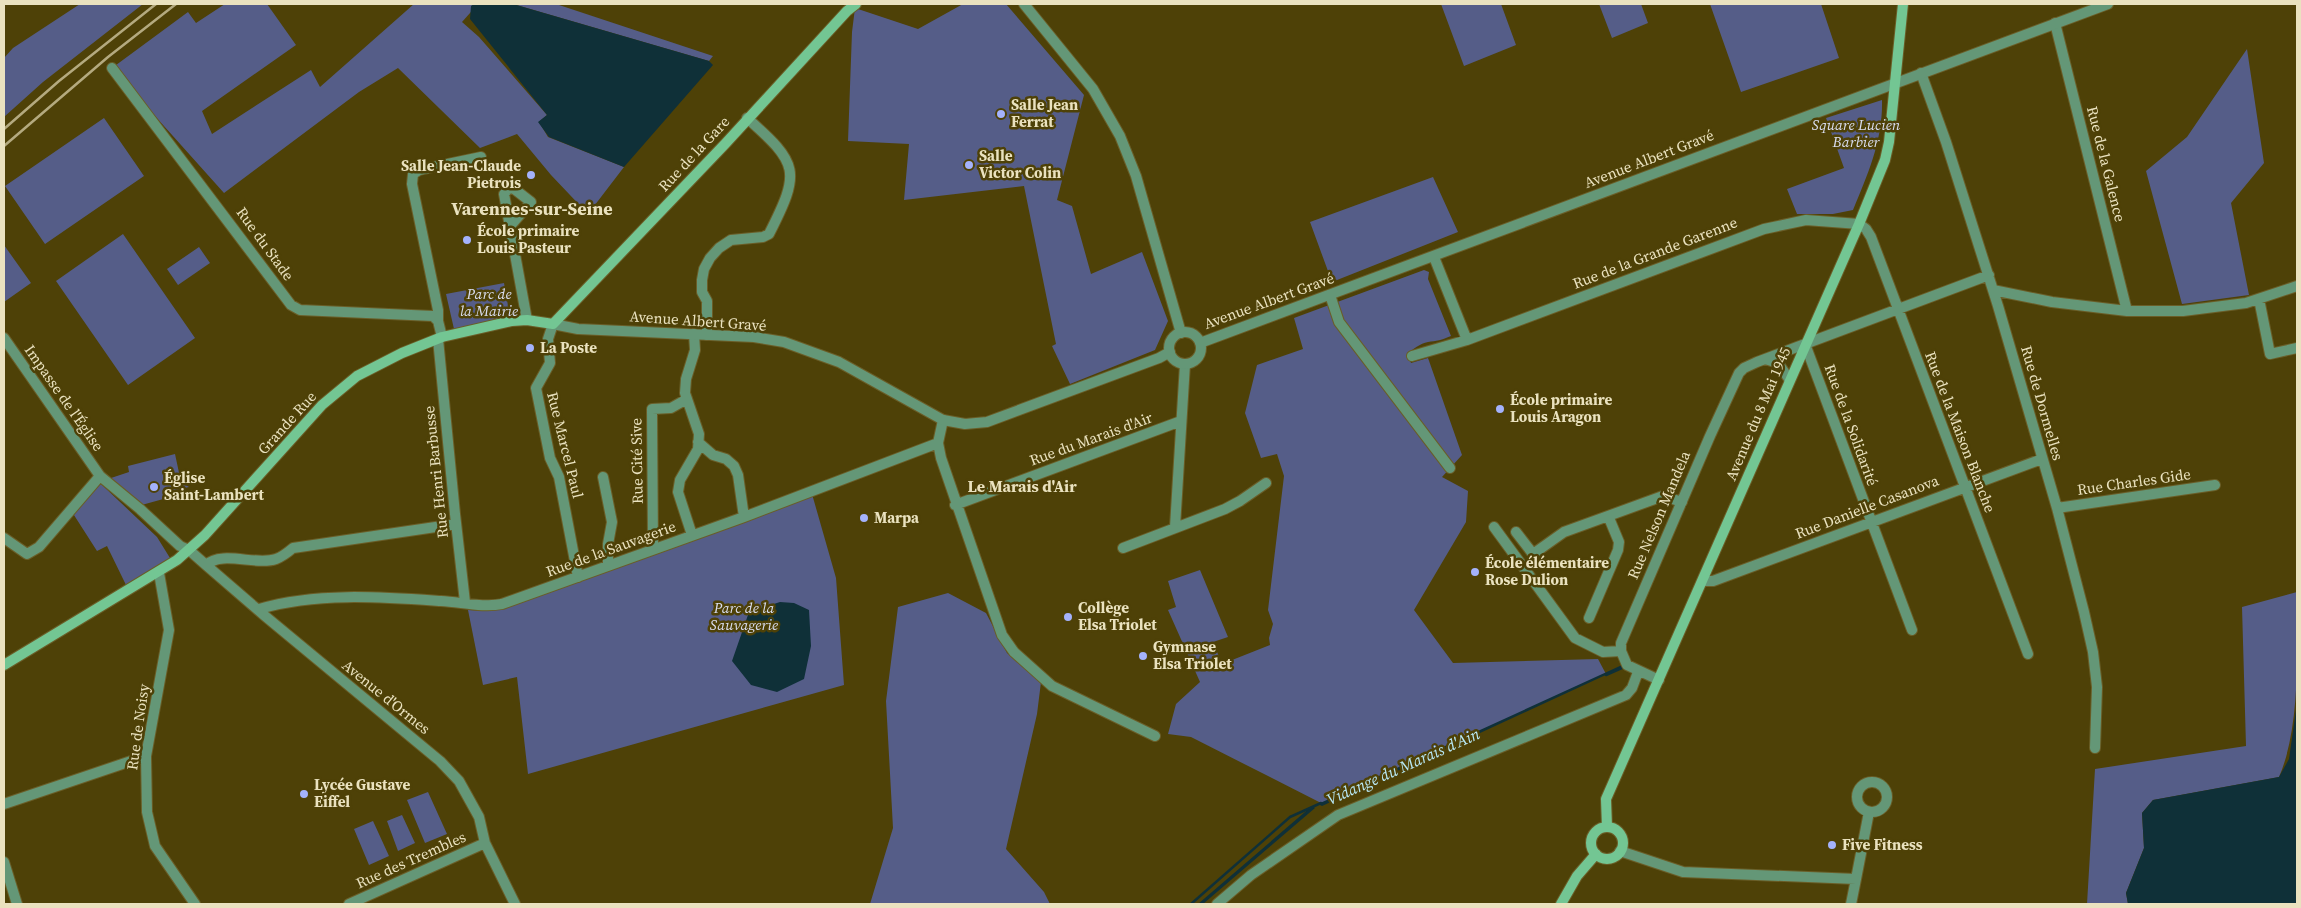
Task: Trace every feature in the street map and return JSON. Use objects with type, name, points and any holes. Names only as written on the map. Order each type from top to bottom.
[{"type":"main road","name":"Rue de la Gare","points":[[553,324],[847,11],[856,4]]},
{"type":"main road","name":"Avenue du 8 Mai 1945","points":[[1607,827],[1606,799],[1859,224],[1885,160],[1892,124],[1903,4]]},
{"type":"main road","name":"Grande Rue","points":[[4,666],[159,573],[189,550],[279,455],[322,405],[343,386],[375,366],[440,338],[527,320],[553,324]]},
{"type":"main road","points":[[1607,827],[1616,830],[1622,837],[1620,851],[1609,858],[1596,854],[1591,846],[1592,837],[1598,830],[1607,827]]},
{"type":"main road","points":[[1561,904],[1578,876],[1596,854]]},
{"type":"street","points":[[1024,4],[1094,89],[1120,136],[1136,176],[1182,333]]},
{"type":"street","name":"Avenue Albert Gravé","points":[[1200,343],[2108,4]]},
{"type":"street","name":"Rue de la Galence","points":[[2055,23],[2127,311]]},
{"type":"street","name":"Rue du Stade","points":[[112,68],[291,305],[300,310],[426,315],[433,316],[438,321]]},
{"type":"street","name":"Rue de Dormelles","points":[[1921,73],[1946,142],[1989,276],[2057,508],[2093,652],[2097,687],[2095,748]]},
{"type":"street","points":[[707,335],[707,301],[702,292],[704,269],[719,248],[731,240],[769,234],[785,200],[790,181],[788,162],[783,152],[747,118]]},
{"type":"street","points":[[440,338],[438,310],[412,184],[413,174],[419,170],[481,157]]},
{"type":"street","name":"Rue de la Grande Garenne","points":[[1412,356],[1467,340],[1764,229],[1806,220],[1859,224]]},
{"type":"street","name":"Rue de la Maison Blanche","points":[[1859,224],[1866,229],[1871,237],[2028,654]]},
{"type":"street","points":[[510,226],[527,320]]},
{"type":"street","points":[[1434,257],[1467,340]]},
{"type":"street","name":"Rue Nelson Mandela","points":[[1621,651],[1620,643],[1739,373],[1744,368],[1765,359],[1989,276]]},
{"type":"street","points":[[1993,290],[2052,302],[2127,311],[2183,311],[2246,303],[2297,286]]},
{"type":"street","points":[[1330,295],[1339,322],[1450,468]]},
{"type":"street","points":[[2259,299],[2270,354],[2297,348]]},
{"type":"street","name":"Avenue Albert Gravé","points":[[553,324],[578,329],[754,337],[803,348],[839,362],[943,420],[965,424],[987,422],[1159,358],[1170,352]]},
{"type":"street","name":"Rue Marcel Paul","points":[[553,324],[548,339],[550,363],[536,388],[550,458],[559,477],[578,577]]},
{"type":"street","points":[[1182,333],[1191,333],[1200,343],[1198,357],[1185,364],[1175,360],[1170,352],[1170,342],[1182,333]]},
{"type":"street","points":[[692,536],[678,492],[680,480],[698,449],[698,434],[686,399],[686,379],[696,350],[694,334]]},
{"type":"street","name":"Impasse de l'Église","points":[[4,338],[100,476],[140,509],[180,546],[189,550]]},
{"type":"street","name":"Rue Henri Barbusse","points":[[440,338],[456,524],[465,602]]},
{"type":"street","name":"Rue de la Solidarité","points":[[1805,344],[1912,630]]},
{"type":"street","points":[[1765,359],[1778,363],[1783,367],[1790,379]]},
{"type":"street","points":[[1175,527],[1185,364]]},
{"type":"street","name":"Rue Cité Sive","points":[[653,549],[652,409],[671,408],[686,399]]},
{"type":"street","points":[[943,420],[938,443],[956,505],[1002,635],[1014,652],[1052,686],[1155,736]]},
{"type":"street","name":"Rue du Marais d'Air","points":[[956,505],[1181,421]]},
{"type":"street","points":[[698,442],[713,455],[726,459],[734,466],[738,475],[744,517]]},
{"type":"street","name":"Rue de la Sauvagerie","points":[[259,610],[283,602],[372,597],[465,602],[493,606],[502,604],[744,517],[938,443]]},
{"type":"street","name":"Rue Danielle Casanova","points":[[1703,581],[1712,581],[2042,459]]},
{"type":"street","points":[[4,538],[27,554],[39,547],[100,476]]},
{"type":"street","points":[[603,477],[612,522],[608,544],[608,566]]},
{"type":"street","points":[[1123,548],[1240,501],[1266,483]]},
{"type":"street","name":"Rue Charles Gide","points":[[2057,508],[2215,485]]},
{"type":"street","points":[[1516,532],[1534,554],[1564,532],[1609,518],[1663,496],[1682,502]]},
{"type":"street","points":[[1589,618],[1618,550],[1619,542],[1609,518]]},
{"type":"street","points":[[206,565],[217,559],[267,561],[284,555],[292,548],[456,524]]},
{"type":"street","points":[[1494,527],[1575,638],[1603,652],[1621,651],[1627,665],[1638,672],[1659,680]]},
{"type":"street","name":"Avenue d'Ormes","points":[[189,550],[440,761],[459,781],[480,817],[485,843],[514,904]]},
{"type":"street","name":"Rue de Noisy","points":[[159,573],[169,630],[146,756],[147,812],[155,846],[195,904]]},
{"type":"street","points":[[1217,904],[1251,875],[1338,815],[1626,695],[1632,688],[1638,672]]},
{"type":"street","points":[[4,804],[146,756]]},
{"type":"street","points":[[1850,904],[1869,812]]},
{"type":"street","name":"Rue des Trembles","points":[[349,904],[485,843]]},
{"type":"street","points":[[1620,851],[1683,872],[1856,879]]},
{"type":"street","points":[[4,862],[18,904]]},
{"type":"green space","points":[[80,4],[143,4],[43,82],[4,117],[4,58],[13,48]]},
{"type":"green space","points":[[225,4],[267,4],[296,45],[202,111],[212,134],[311,70],[320,87],[414,4],[478,4],[462,22],[479,37],[547,115],[539,122],[548,137],[624,167],[588,214],[551,175],[517,134],[480,148],[398,68],[359,92],[224,193],[112,68],[188,12],[196,23]]},
{"type":"green space","points":[[513,4],[556,4],[713,56],[709,61]]},
{"type":"green space","points":[[963,4],[1006,4],[1084,95],[1057,200],[1072,206],[1091,274],[1142,252],[1168,321],[1155,350],[1070,384],[1052,346],[1056,344],[1024,186],[904,200],[909,144],[848,141],[852,32],[855,8],[918,29]]},
{"type":"green space","points":[[1441,4],[1501,4],[1516,45],[1464,66]]},
{"type":"green space","points":[[1599,4],[1641,4],[1648,23],[1612,38]]},
{"type":"green space","points":[[1710,4],[1821,4],[1839,58],[1741,92]]},
{"type":"green space","points":[[2247,49],[2264,163],[2231,203],[2249,295],[2182,304],[2146,171],[2187,137]]},
{"type":"green space","name":"Square Lucien Barbier","points":[[1882,100],[1880,129],[1874,156],[1853,210],[1833,214],[1797,214],[1787,189],[1844,168],[1826,118]]},
{"type":"green space","points":[[104,118],[144,176],[45,244],[5,186]]},
{"type":"green space","points":[[1433,177],[1458,232],[1332,282],[1310,222]]},
{"type":"green space","points":[[123,234],[195,338],[128,385],[56,281]]},
{"type":"green space","points":[[4,245],[31,283],[4,302]]},
{"type":"green space","points":[[199,247],[210,263],[178,285],[167,269]]},
{"type":"green space","points":[[1424,270],[1429,272],[1428,279],[1451,336],[1422,344],[1407,353],[1411,363],[1428,358],[1462,455],[1442,477],[1468,491],[1466,522],[1414,610],[1453,663],[1598,659],[1606,674],[1323,804],[1191,737],[1168,734],[1176,704],[1200,682],[1168,610],[1176,607],[1168,581],[1200,570],[1228,637],[1213,642],[1222,664],[1270,645],[1269,638],[1273,624],[1268,610],[1284,476],[1277,454],[1261,458],[1245,413],[1257,365],[1303,349],[1294,318]]},
{"type":"green space","name":"Parc de la Mairie","points":[[504,283],[510,317],[454,329],[446,294]]},
{"type":"green space","points":[[175,454],[181,482],[189,487],[175,490],[176,498],[167,498],[138,506],[108,479],[129,472],[128,466]]},
{"type":"green space","points":[[100,483],[157,537],[170,558],[126,585],[107,546],[97,551],[72,512]]},
{"type":"green space","name":"Parc de la Sauvagerie","points":[[812,494],[836,578],[844,685],[528,774],[517,677],[483,685],[468,610],[490,611]]},
{"type":"green space","points":[[2297,592],[2297,662],[2294,711],[2286,757],[2279,777],[2153,800],[2142,813],[2144,848],[2126,893],[2128,904],[2087,904],[2095,769],[2246,746],[2242,607]]},
{"type":"green space","points":[[948,593],[986,613],[1007,653],[1041,682],[1037,714],[1006,849],[1044,892],[1050,904],[870,904],[893,828],[886,701],[898,607]]},
{"type":"green space","points":[[428,792],[447,834],[425,843],[407,800]]},
{"type":"green space","points":[[402,815],[415,843],[398,851],[387,821]]},
{"type":"green space","points":[[373,821],[389,856],[369,865],[354,829]]},
{"type":"water","points":[[474,4],[513,4],[709,61],[713,65],[624,167],[549,137],[538,122],[547,115],[470,19],[471,6]]},
{"type":"water","points":[[780,602],[794,603],[809,610],[811,646],[804,679],[777,692],[751,685],[732,661],[749,612]]},
{"type":"water","points":[[1622,665],[1623,667],[1322,806],[1318,804]]},
{"type":"water","points":[[2297,703],[2297,904],[2128,904],[2126,893],[2144,848],[2142,813],[2153,800],[2279,777],[2289,759]]},
{"type":"water","points":[[1312,806],[1315,808],[1203,904],[1198,904]]},
{"type":"waterway","name":"Vidange du Marais d'Ain","points":[[1606,675],[1624,667]]},
{"type":"waterway","name":"Vidange du Marais d'Ain","points":[[1191,904],[1290,817],[1321,803]]},
{"type":"railway","points":[[4,129],[59,81],[156,4]]},
{"type":"railway","points":[[4,146],[108,57],[176,4]]},
{"type":"place","name":"Salle Jean Ferrat","points":[[1001,114]]},
{"type":"place","name":"Salle Victor Colin","points":[[969,165]]},
{"type":"place","name":"Salle Jean-Claude Pietrois","points":[[531,175]]},
{"type":"place","name":"École primaire Louis Pasteur","points":[[467,240]]},
{"type":"place","name":"La Poste","points":[[530,348]]},
{"type":"place","name":"École primaire Louis Aragon","points":[[1500,409]]},
{"type":"place","name":"Église Saint-Lambert","points":[[154,487]]},
{"type":"place","name":"Marpa","points":[[864,518]]},
{"type":"place","name":"École élémentaire Rose Dulion","points":[[1475,572]]},
{"type":"place","name":"Collège Elsa Triolet","points":[[1068,617]]},
{"type":"place","name":"Gymnase Elsa Triolet","points":[[1143,656]]},
{"type":"place","name":"Lycée Gustave Eiffel","points":[[304,794]]},
{"type":"place","name":"Five Fitness","points":[[1832,845]]},
{"type":"district","name":"Varennes-sur-Seine","points":[[532,209]]},
{"type":"district","name":"Le Marais d'Air","points":[[1022,486]]}]
